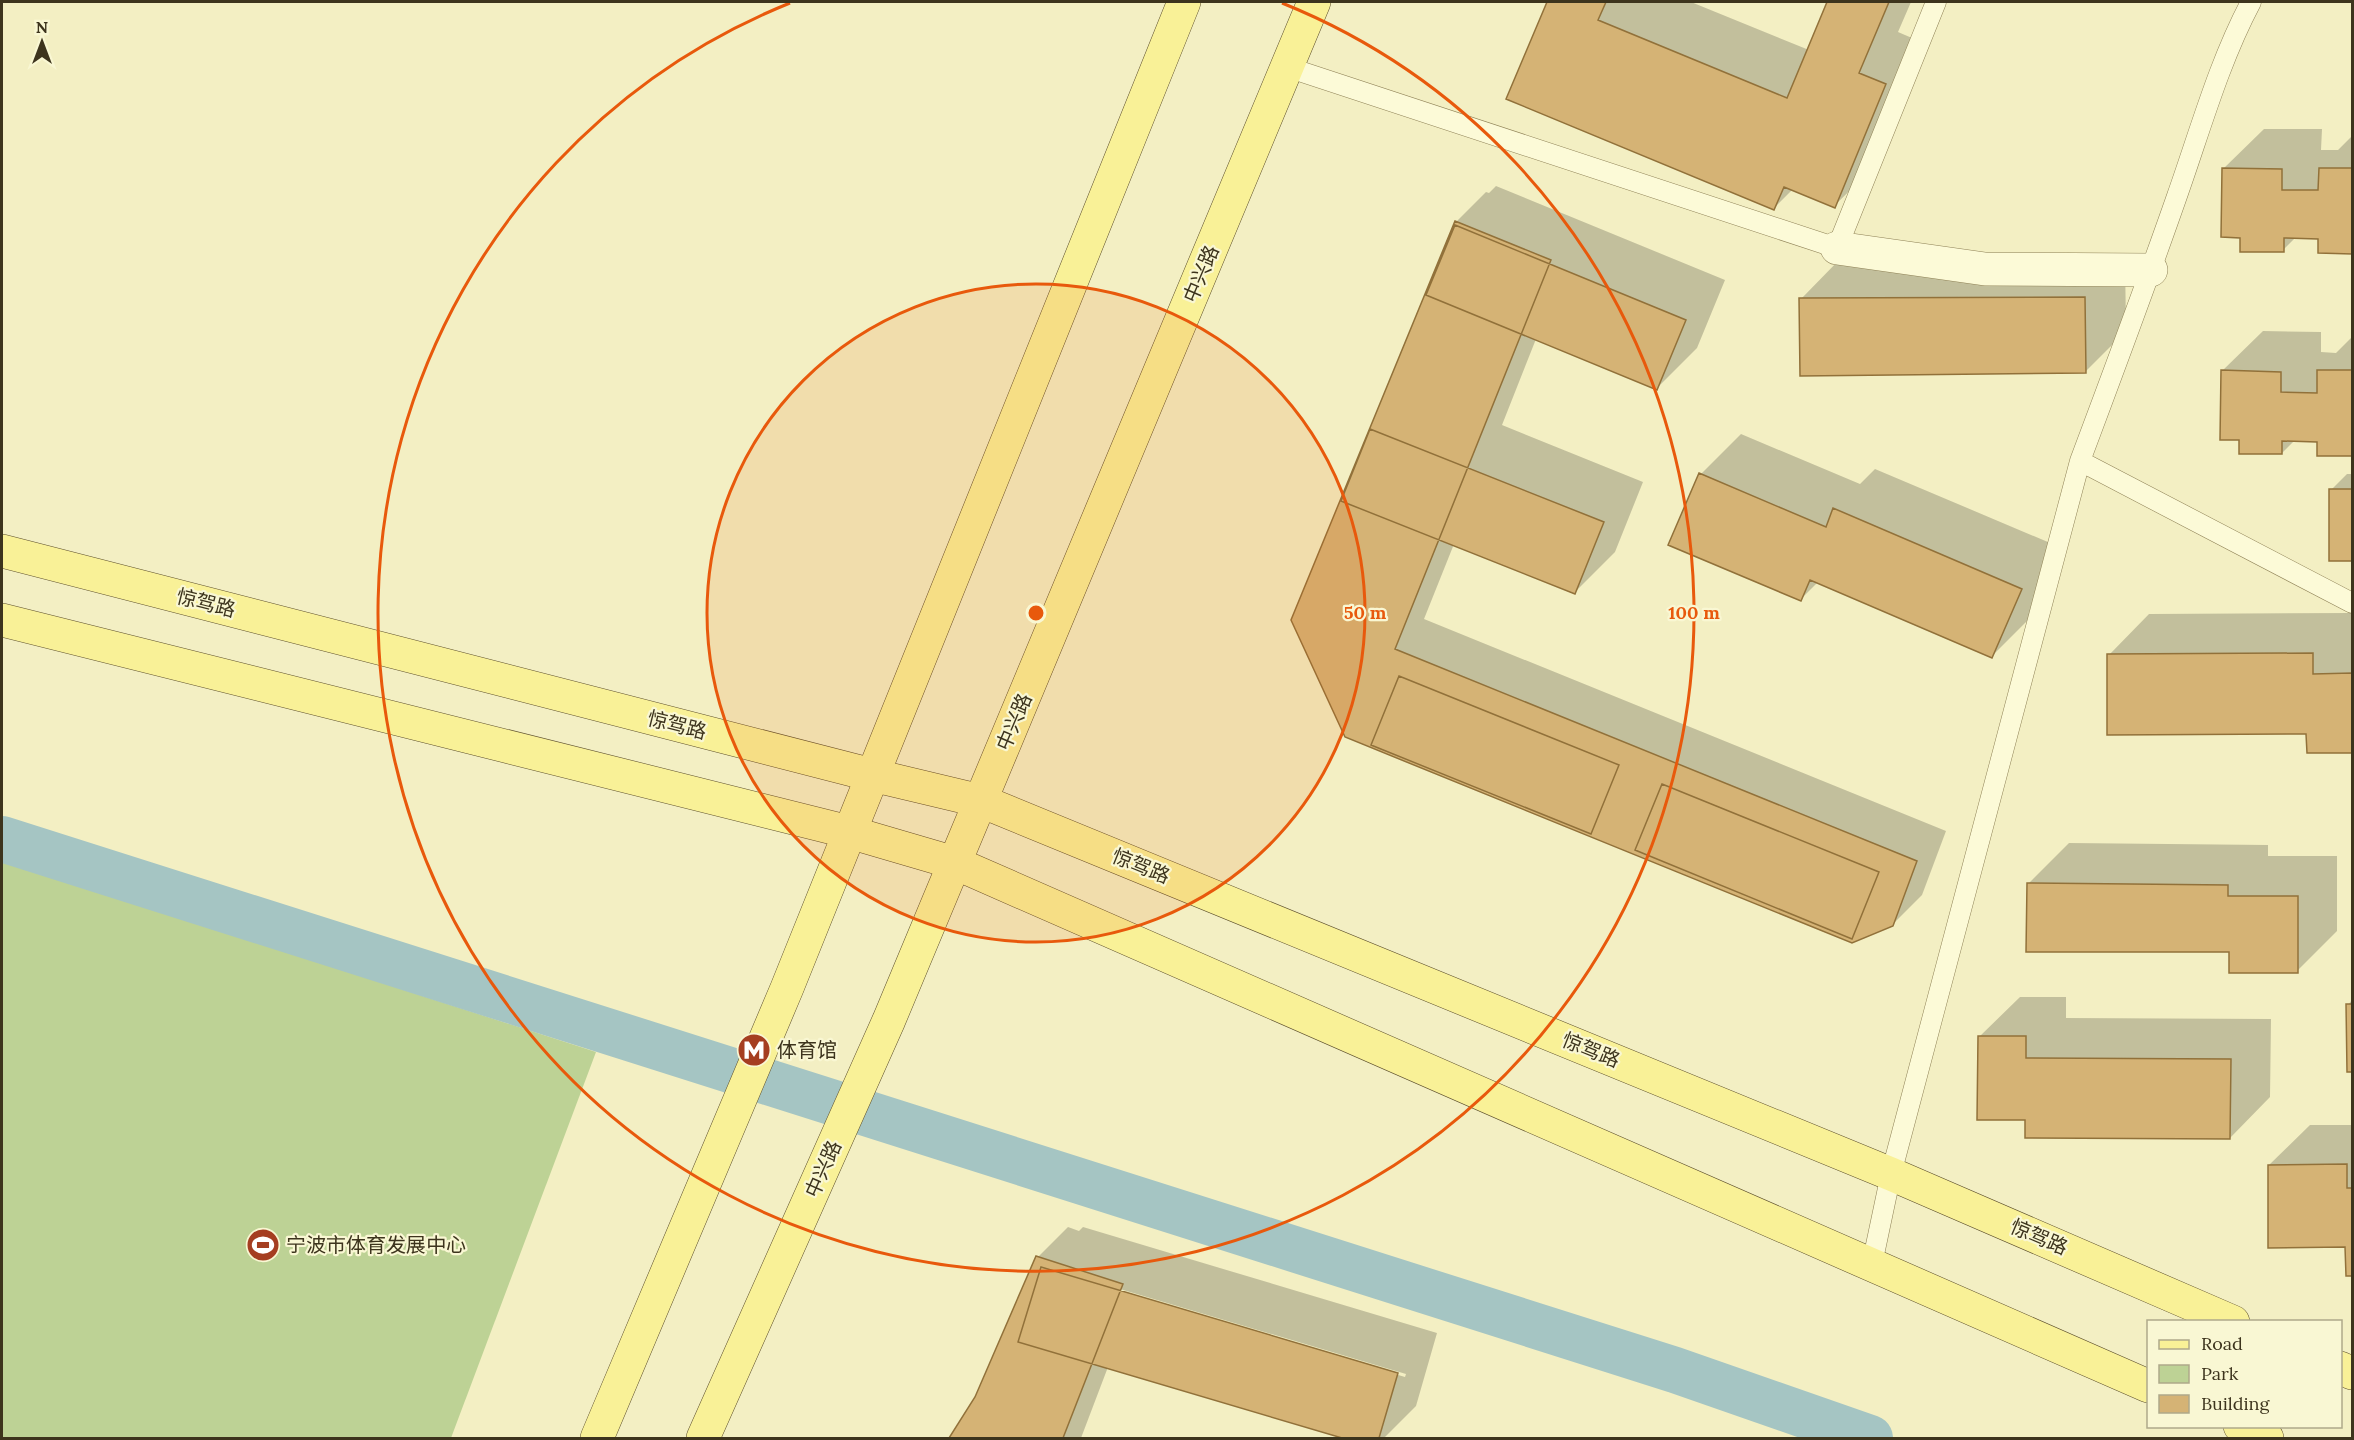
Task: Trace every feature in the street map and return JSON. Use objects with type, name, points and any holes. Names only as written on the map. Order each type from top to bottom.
[{"type":"main road","points":[[597,1438],[787,988],[1184,2]]},
{"type":"main road","name":"中兴路","points":[[703,1438],[889,1020],[1314,2]]},
{"type":"main road","name":"惊驾路","points":[[2,551],[981,801],[1891,1173],[2228,1320]]},
{"type":"main road","points":[[2,620],[849,832],[955,863],[2147,1386]]},
{"type":"street","points":[[1837,248],[1985,269],[2151,270]]},
{"type":"lane","points":[[1287,67],[1837,248],[1936,2]]},
{"type":"lane","points":[[1872,1264],[1891,1173],[2080,461],[2151,270],[2217,82],[2238,27],[2251,2]]},
{"type":"lane","points":[[2080,461],[2352,603]]},
{"type":"green space","name":"宁波市体育发展中心","points":[[2,860],[596,1052],[451,1438],[2,1438]]},
{"type":"building","points":[[1547,2],[1606,2],[1598,20],[1787,98],[1827,2],[1889,2],[1859,73],[1886,84],[1835,208],[1784,187],[1774,210],[1506,99]]},
{"type":"building","points":[[2222,168],[2282,169],[2282,190],[2318,190],[2319,168],[2352,168],[2352,254],[2318,253],[2318,239],[2284,238],[2284,252],[2240,252],[2240,238],[2221,237]]},
{"type":"building","points":[[1455,221],[1551,260],[1395,649],[1917,861],[1893,926],[1852,943],[1345,737],[1291,620]]},
{"type":"building","points":[[1455,225],[1686,320],[1657,390],[1426,295]]},
{"type":"building","points":[[2085,297],[2086,373],[1800,376],[1799,298]]},
{"type":"building","points":[[2221,370],[2281,372],[2281,392],[2317,393],[2317,370],[2352,370],[2352,456],[2317,456],[2317,442],[2282,441],[2282,454],[2239,454],[2239,440],[2220,440]]},
{"type":"building","points":[[1370,429],[1604,522],[1575,594],[1341,501]]},
{"type":"building","points":[[1699,473],[1826,527],[1833,508],[2022,589],[1992,658],[1810,580],[1801,601],[1668,545]]},
{"type":"building","points":[[2329,489],[2352,489],[2352,561],[2329,561]]},
{"type":"building","points":[[2313,653],[2313,674],[2352,673],[2352,753],[2307,753],[2306,734],[2107,735],[2107,654]]},
{"type":"building","points":[[1399,676],[1619,765],[1591,834],[1371,745]]},
{"type":"building","points":[[1662,784],[1879,872],[1852,939],[1635,850]]},
{"type":"building","points":[[2027,883],[2228,885],[2228,896],[2298,896],[2298,973],[2229,973],[2229,952],[2026,952]]},
{"type":"building","points":[[2346,1004],[2352,1004],[2352,1072],[2347,1072]]},
{"type":"building","points":[[1978,1036],[2026,1036],[2026,1058],[2231,1059],[2230,1139],[2025,1138],[2025,1120],[1977,1120]]},
{"type":"building","points":[[2347,1164],[2347,1188],[2352,1188],[2352,1276],[2346,1276],[2345,1247],[2268,1248],[2268,1165]]},
{"type":"building","points":[[1036,1256],[1123,1284],[1063,1438],[949,1438],[975,1397]]},
{"type":"building","points":[[1041,1267],[1398,1373],[1379,1438],[1342,1438],[1018,1342]]},
{"type":"waterway","points":[[2,839],[1675,1370],[1870,1438]]},
{"type":"place","name":"体育馆","points":[[754,1050]]},
{"type":"place","name":"宁波市体育发展中心","points":[[263,1245]]}]
